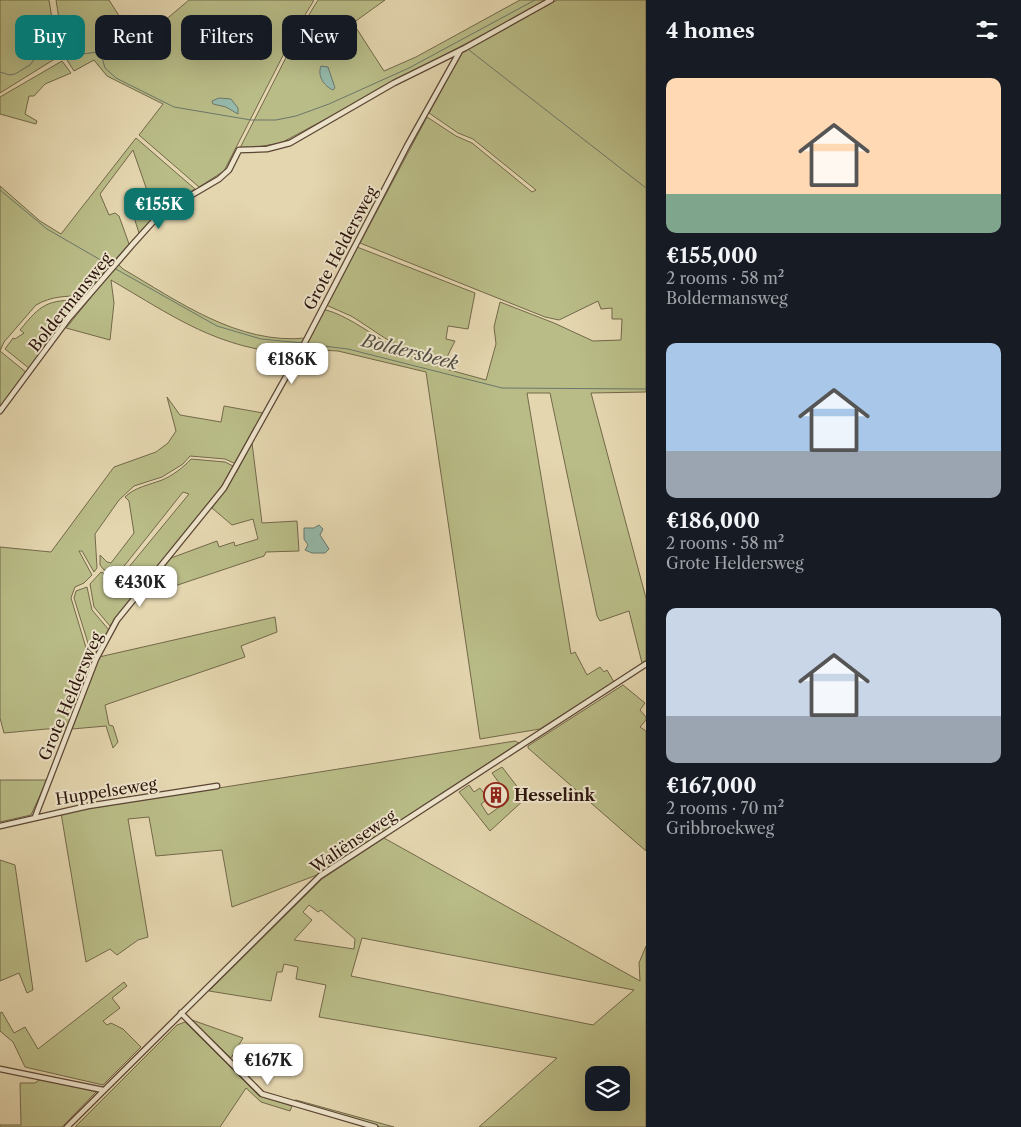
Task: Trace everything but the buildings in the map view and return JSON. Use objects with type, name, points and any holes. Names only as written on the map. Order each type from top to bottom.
[{"type":"street","name":"Boldermansweg","points":[[0,411],[69,318],[161,213],[219,179],[229,170],[239,150],[267,149],[290,143],[394,83],[460,51],[551,0]]},
{"type":"street","name":"Grote Heldersweg","points":[[36,817],[96,659],[106,638],[117,620],[224,488],[303,347],[407,146],[460,51]]},
{"type":"street","name":"Waliënseweg","points":[[67,1127],[320,876],[646,664]]},
{"type":"street","name":"Huppelseweg","points":[[0,826],[88,806],[217,786]]},
{"type":"street","points":[[181,1013],[262,1094],[375,1127]]},
{"type":"street","points":[[0,1068],[103,1090]]},
{"type":"green space","points":[[0,0],[49,0],[51,15],[15,15],[15,60],[53,60],[0,93]]},
{"type":"green space","points":[[56,0],[109,0],[119,15],[95,15],[95,60],[171,60],[171,15],[189,0],[314,0],[305,15],[282,15],[282,57],[224,171],[199,187],[139,135],[163,104],[107,76],[94,60],[74,71],[67,60],[85,60],[85,15],[58,15]]},
{"type":"green space","points":[[318,0],[385,0],[357,20],[357,15],[309,15]]},
{"type":"green space","points":[[520,0],[547,0],[281,143],[239,150],[285,60],[357,60],[357,29],[384,71],[416,57]]},
{"type":"green space","points":[[557,0],[646,0],[646,392],[591,393],[646,598],[646,661],[642,663],[629,611],[600,621],[597,616],[550,393],[527,393],[571,654],[575,652],[587,675],[600,667],[604,672],[607,670],[614,682],[540,729],[480,739],[426,372],[338,351],[302,349],[323,310],[326,310],[341,315],[402,352],[418,359],[448,362],[446,369],[486,380],[496,344],[494,327],[500,302],[554,323],[593,341],[621,340],[622,319],[612,319],[612,308],[601,309],[598,301],[559,320],[545,317],[360,243],[427,117],[456,136],[472,143],[532,192],[536,190],[473,139],[458,133],[429,113],[462,52]]},
{"type":"green space","points":[[62,61],[71,73],[45,84],[34,96],[29,96],[25,114],[37,121],[36,124],[0,114],[0,97]]},
{"type":"green space","points":[[136,138],[195,189],[164,207],[139,233],[131,208],[151,202],[133,150],[100,194],[109,215],[115,213],[119,216],[129,244],[83,296],[53,298],[36,305],[4,342],[0,351],[0,186],[40,221],[61,234]]},
{"type":"green space","points":[[357,247],[475,293],[468,329],[448,326],[446,339],[455,341],[446,359],[435,360],[410,352],[384,338],[351,316],[326,305]]},
{"type":"green space","points":[[118,264],[123,269],[187,307],[233,328],[256,335],[306,338],[295,354],[243,346],[177,319],[111,280],[114,303],[110,340],[66,328]]},
{"type":"green space","points":[[81,300],[30,369],[5,349],[13,338],[15,339],[24,333],[20,330],[34,314],[46,305],[60,301]]},
{"type":"green space","points":[[0,351],[27,373],[0,408]]},
{"type":"green space","points":[[167,397],[180,415],[221,422],[224,406],[263,413],[236,464],[225,459],[190,456],[183,464],[162,477],[134,486],[119,500],[95,534],[97,568],[94,572],[82,551],[79,551],[92,575],[84,583],[75,587],[71,598],[91,664],[68,727],[4,733],[0,718],[0,547],[51,552],[114,467],[156,452],[168,443],[176,431]]},
{"type":"green space","points":[[252,443],[262,523],[297,521],[299,551],[266,552],[264,556],[139,598],[171,558],[217,541],[219,547],[234,542],[235,546],[258,539],[253,519],[232,525],[212,508],[237,471]]},
{"type":"green space","points":[[191,459],[225,462],[235,467],[210,503],[110,626],[94,607],[90,584],[101,572],[107,575],[124,573],[189,494],[183,492],[121,570],[104,570],[100,565],[100,555],[107,562],[111,563],[134,533],[129,501],[125,497],[138,489],[170,476]]},
{"type":"green space","points":[[87,587],[92,610],[109,630],[93,659],[74,598],[76,591]]},
{"type":"green space","points":[[275,617],[277,632],[241,646],[245,657],[105,705],[109,725],[113,726],[118,742],[113,748],[106,726],[72,729],[99,657]]},
{"type":"green space","points":[[623,685],[645,703],[640,710],[646,717],[646,720],[640,727],[646,731],[646,851],[528,748],[528,746]]},
{"type":"green space","points":[[515,741],[519,743],[317,875],[232,907],[222,850],[156,856],[149,817],[128,819],[148,937],[138,940],[117,955],[110,949],[86,962],[61,813]]},
{"type":"green space","points":[[502,767],[526,798],[490,831],[459,792],[469,785],[474,792],[480,788],[488,799],[481,804],[488,815],[508,801],[509,797],[492,773]]},
{"type":"green space","points":[[0,780],[47,780],[31,815],[0,822]]},
{"type":"green space","points":[[384,838],[640,981],[639,963],[646,946],[646,1127],[479,1127],[557,1058],[319,1017],[326,985],[296,979],[298,967],[284,964],[282,972],[277,972],[271,1001],[209,991],[322,879]],"holes":[[[309,905],[318,912],[321,910],[355,939],[354,949],[294,940],[312,920],[303,912]],[[362,938],[634,990],[593,1025],[351,976]]]},
{"type":"green space","points":[[0,860],[15,865],[33,990],[27,993],[19,973],[0,981]]},
{"type":"green space","points":[[124,982],[127,986],[112,998],[120,1008],[103,1021],[107,1025],[111,1023],[123,1029],[141,1047],[103,1085],[25,1067],[13,1042],[0,1031],[0,1013],[2,1012],[14,1033],[25,1027],[38,1049]]},
{"type":"green space","points":[[192,1020],[243,1038],[231,1058]]},
{"type":"green space","points":[[185,1022],[259,1096],[292,1106],[290,1111],[261,1102],[246,1088],[220,1127],[75,1127],[177,1025]]},
{"type":"green space","points":[[42,1078],[96,1092],[62,1127],[0,1127],[0,1125],[21,1125],[20,1083],[35,1083]]},
{"type":"green space","points":[[262,1092],[394,1127],[380,1127],[269,1096]]},
{"type":"shaded area","points":[[321,66],[328,67],[335,88],[333,90],[322,80]]},
{"type":"shaded area","points":[[219,98],[231,99],[238,108],[238,114],[226,107],[213,104],[212,101]]},
{"type":"shaded area","points":[[319,525],[323,529],[320,535],[329,549],[325,553],[312,553],[305,550],[308,545],[304,539],[304,528],[314,528]]},
{"type":"waterway","points":[[0,72],[10,75],[15,74],[30,65],[39,53],[46,51],[66,50],[74,55],[98,52],[101,54],[105,68],[116,78],[174,107],[251,120],[276,120],[296,116],[329,104],[409,68],[535,0]]},
{"type":"waterway","points":[[469,50],[646,188]]},
{"type":"waterway","name":"Boldersbeek","points":[[0,190],[47,229],[111,266]]},
{"type":"waterway","name":"Boldersbeek","points":[[114,268],[217,326],[261,339],[303,343]]},
{"type":"waterway","name":"Boldersbeek","points":[[307,344],[348,349],[502,388],[646,389]]},
{"type":"place","name":"Hesselink","points":[[496,795]]}]
